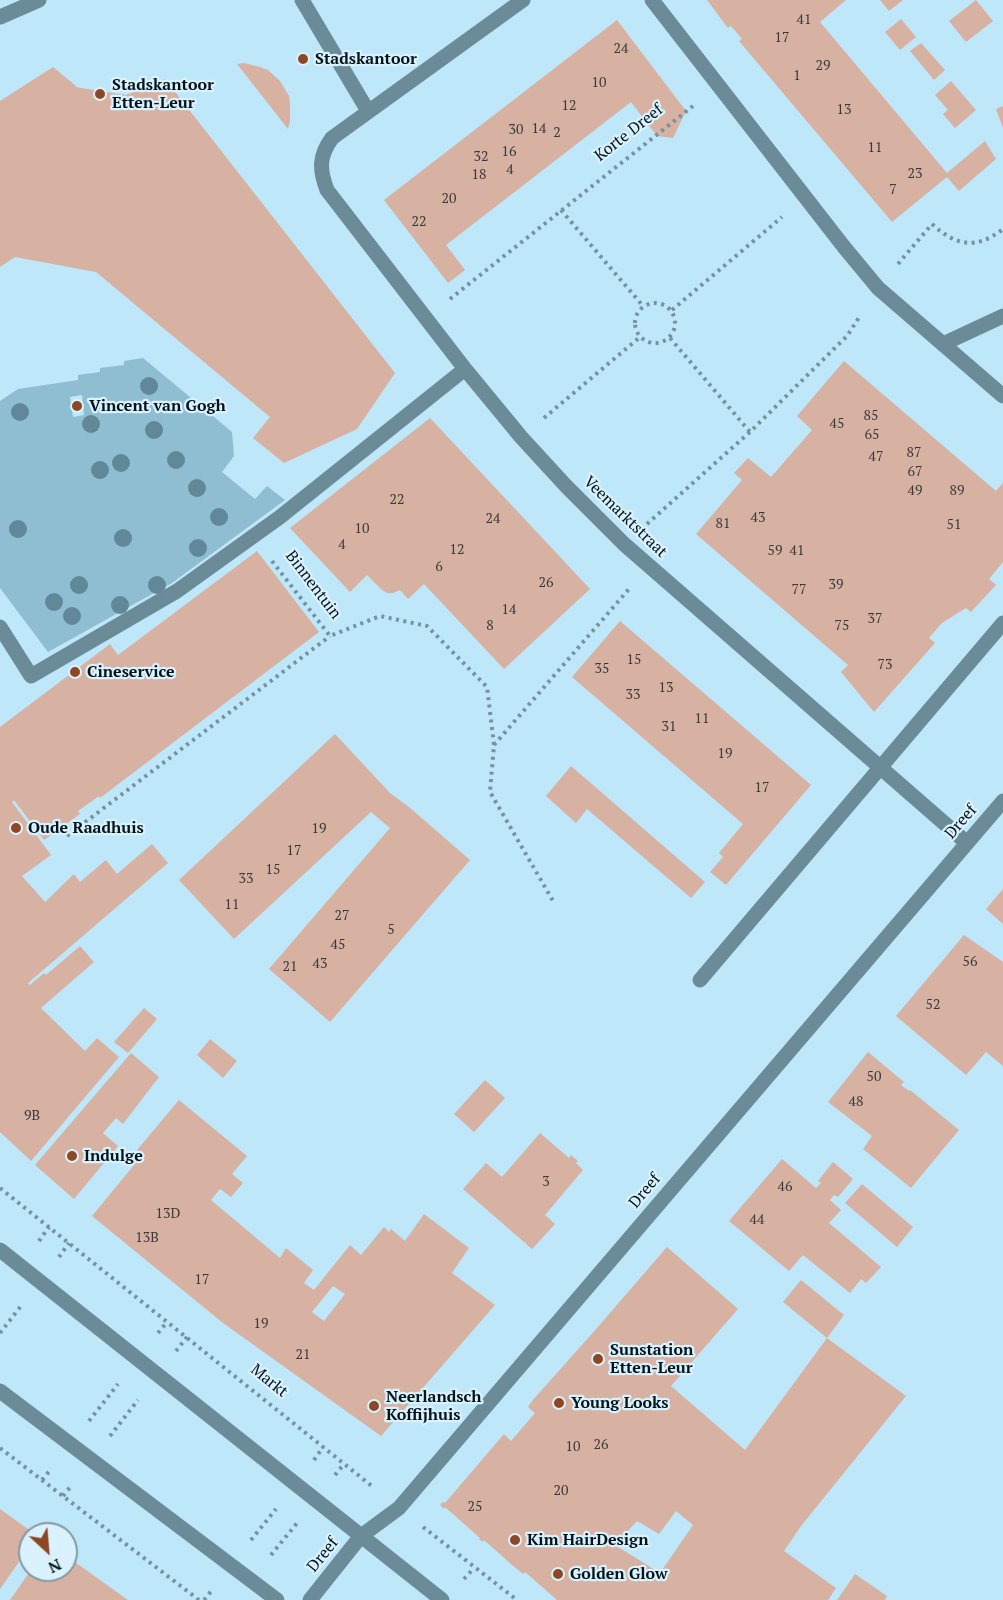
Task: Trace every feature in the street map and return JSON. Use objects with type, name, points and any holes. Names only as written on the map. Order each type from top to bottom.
[{"type":"street","points":[[0,17],[39,0]]},
{"type":"street","points":[[302,0],[368,111],[524,0]]},
{"type":"street","points":[[652,0],[878,288],[1003,396]]},
{"type":"street","name":"Veemarktstraat","points":[[368,111],[332,138],[323,154],[321,164],[324,181],[332,198],[465,369],[521,437],[624,544],[967,843]]},
{"type":"street","points":[[943,344],[1003,316]]},
{"type":"street","points":[[0,627],[31,676],[177,591],[280,517],[465,369]]},
{"type":"street","points":[[700,980],[1003,623]]},
{"type":"street","name":"Dreef","points":[[310,1600],[361,1536],[399,1508],[1003,801]]},
{"type":"street","points":[[0,1250],[442,1600]]},
{"type":"street","points":[[0,1391],[277,1600]]},
{"type":"path","name":"Korte Dreef","points":[[426,317],[720,85]]},
{"type":"path","points":[[672,310],[806,197]]},
{"type":"path","points":[[561,210],[643,306]]},
{"type":"path","points":[[624,544],[750,432],[847,336],[878,288],[932,224],[945,236],[961,242],[979,242],[1003,229]]},
{"type":"path","points":[[653,302],[663,304],[672,310],[676,319],[675,329],[669,338],[660,343],[649,342],[640,337],[635,326],[636,315],[643,306],[653,302]]},
{"type":"path","points":[[521,437],[640,337]]},
{"type":"path","points":[[669,338],[750,432]]},
{"type":"path","name":"Binnentuin","points":[[253,536],[330,636],[380,616],[427,626],[487,687],[494,745],[490,792],[553,901]]},
{"type":"path","points":[[494,745],[649,566]]},
{"type":"path","points":[[67,836],[330,636]]},
{"type":"path","name":"Markt","points":[[0,1188],[517,1600]]},
{"type":"path","points":[[42,1480],[167,1322]]},
{"type":"path","points":[[63,1496],[187,1337]]},
{"type":"path","points":[[0,1448],[202,1600],[323,1447]]},
{"type":"path","points":[[250,1580],[344,1464]]},
{"type":"shaded area","points":[[143,358],[232,432],[234,456],[222,472],[255,499],[267,486],[285,500],[172,583],[48,652],[0,588],[0,401],[18,389],[78,380],[78,375],[100,372],[100,368],[124,365],[124,361]],"holes":[[[82,395],[84,415],[73,417],[70,397]]]},
{"type":"building","points":[[707,0],[846,0],[820,22],[947,173],[985,141],[996,159],[959,191],[947,177],[892,222],[739,41],[742,39],[731,26],[728,28]]},
{"type":"building","points":[[880,0],[903,0],[889,11]]},
{"type":"building","points":[[976,0],[993,21],[966,42],[949,21]]},
{"type":"building","points":[[901,19],[916,37],[900,50],[885,32]]},
{"type":"building","points":[[617,20],[686,111],[673,138],[657,136],[631,102],[446,245],[465,270],[448,283],[384,200]]},
{"type":"building","points":[[921,43],[945,70],[934,80],[910,51]]},
{"type":"building","points":[[244,63],[268,70],[280,81],[289,96],[288,129],[237,64]]},
{"type":"building","points":[[53,67],[75,87],[126,95],[165,79],[395,373],[357,429],[284,463],[253,438],[270,417],[96,272],[15,257],[0,267],[0,101]]},
{"type":"building","points":[[951,81],[976,110],[955,128],[943,114],[948,110],[935,95]]},
{"type":"building","points":[[1003,106],[1003,128],[996,109]]},
{"type":"building","points":[[844,361],[996,491],[1003,483],[1003,562],[989,579],[996,585],[971,612],[966,608],[942,623],[929,638],[935,643],[874,712],[841,672],[848,665],[696,534],[742,480],[734,473],[748,458],[771,477],[812,430],[797,416]]},
{"type":"building","points":[[430,418],[590,589],[504,669],[424,584],[408,599],[400,590],[387,593],[367,575],[350,592],[290,528]]},
{"type":"building","points":[[257,551],[319,632],[100,798],[99,796],[78,811],[80,814],[44,840],[14,800],[12,802],[51,855],[22,876],[45,902],[74,874],[80,882],[106,860],[117,874],[152,844],[168,863],[28,983],[30,985],[44,973],[46,975],[80,946],[94,962],[41,1008],[85,1051],[97,1038],[119,1057],[31,1161],[0,1132],[0,727],[110,644],[118,655]]},
{"type":"building","points":[[620,621],[811,785],[726,885],[710,872],[723,857],[719,853],[743,824],[572,677]]},
{"type":"building","points":[[335,734],[390,793],[470,860],[330,1022],[269,969],[390,828],[371,812],[234,939],[179,880]]},
{"type":"building","points":[[571,766],[705,882],[691,898],[587,809],[576,823],[546,796]]},
{"type":"building","points":[[1003,889],[1003,924],[986,909]]},
{"type":"building","points":[[964,935],[1003,962],[1003,1066],[986,1052],[966,1075],[896,1016]]},
{"type":"building","points":[[144,1008],[157,1019],[128,1053],[114,1042]]},
{"type":"building","points":[[210,1039],[237,1061],[223,1078],[197,1055]]},
{"type":"building","points":[[868,1052],[904,1082],[901,1085],[959,1130],[911,1188],[863,1149],[872,1136],[828,1102]]},
{"type":"building","points":[[131,1053],[159,1077],[123,1124],[116,1118],[103,1133],[118,1146],[74,1199],[35,1165]]},
{"type":"building","points":[[485,1080],[505,1098],[474,1132],[454,1114]]},
{"type":"building","points":[[179,1100],[247,1156],[232,1174],[243,1183],[231,1197],[220,1189],[211,1200],[280,1258],[286,1248],[313,1270],[304,1283],[314,1290],[350,1245],[361,1255],[384,1227],[389,1232],[391,1229],[405,1241],[424,1214],[469,1248],[452,1273],[495,1305],[381,1436],[223,1323],[92,1216],[143,1154],[137,1150]],"holes":[[[333,1286],[345,1294],[324,1321],[312,1312]]]},
{"type":"building","points":[[540,1133],[569,1158],[571,1155],[578,1161],[576,1163],[583,1170],[545,1215],[555,1224],[532,1249],[463,1189],[486,1163],[502,1177]]},
{"type":"building","points":[[782,1159],[816,1188],[821,1183],[818,1181],[833,1162],[853,1179],[838,1197],[834,1195],[830,1200],[841,1210],[829,1223],[881,1267],[866,1283],[861,1279],[850,1293],[803,1255],[789,1271],[729,1221]]},
{"type":"building","points":[[862,1184],[913,1227],[897,1247],[845,1203]]},
{"type":"building","points":[[667,1247],[738,1309],[671,1386],[745,1450],[827,1338],[906,1396],[801,1526],[784,1551],[836,1588],[828,1600],[557,1600],[525,1572],[523,1574],[484,1540],[483,1542],[479,1539],[440,1505],[445,1503],[504,1434],[511,1441],[535,1413],[528,1407],[532,1401]],"holes":[[[676,1511],[693,1525],[660,1573],[615,1545],[637,1521],[659,1534]]]},
{"type":"building","points":[[801,1280],[844,1315],[827,1338],[783,1302]]},
{"type":"building","points":[[0,1509],[18,1522],[18,1563],[0,1589]]},
{"type":"building","points":[[78,1565],[128,1600],[10,1600],[23,1582],[78,1582]]},
{"type":"building","points":[[855,1574],[887,1596],[885,1600],[837,1600]]},
{"type":"place","name":"Stadskantoor","points":[[303,59]]},
{"type":"place","name":"Stadskantoor Etten-Leur","points":[[100,94]]},
{"type":"place","name":"Vincent van Gogh","points":[[77,406]]},
{"type":"place","name":"Cineservice","points":[[75,672]]},
{"type":"place","name":"Oude Raadhuis","points":[[16,828]]},
{"type":"place","name":"Indulge","points":[[72,1156]]},
{"type":"place","name":"Sunstation Etten-Leur","points":[[598,1359]]},
{"type":"place","name":"Young Looks","points":[[559,1403]]},
{"type":"place","name":"Neerlandsch Koffijhuis","points":[[374,1406]]},
{"type":"place","name":"Kim HairDesign","points":[[515,1540]]},
{"type":"place","name":"Golden Glow","points":[[558,1574]]}]
